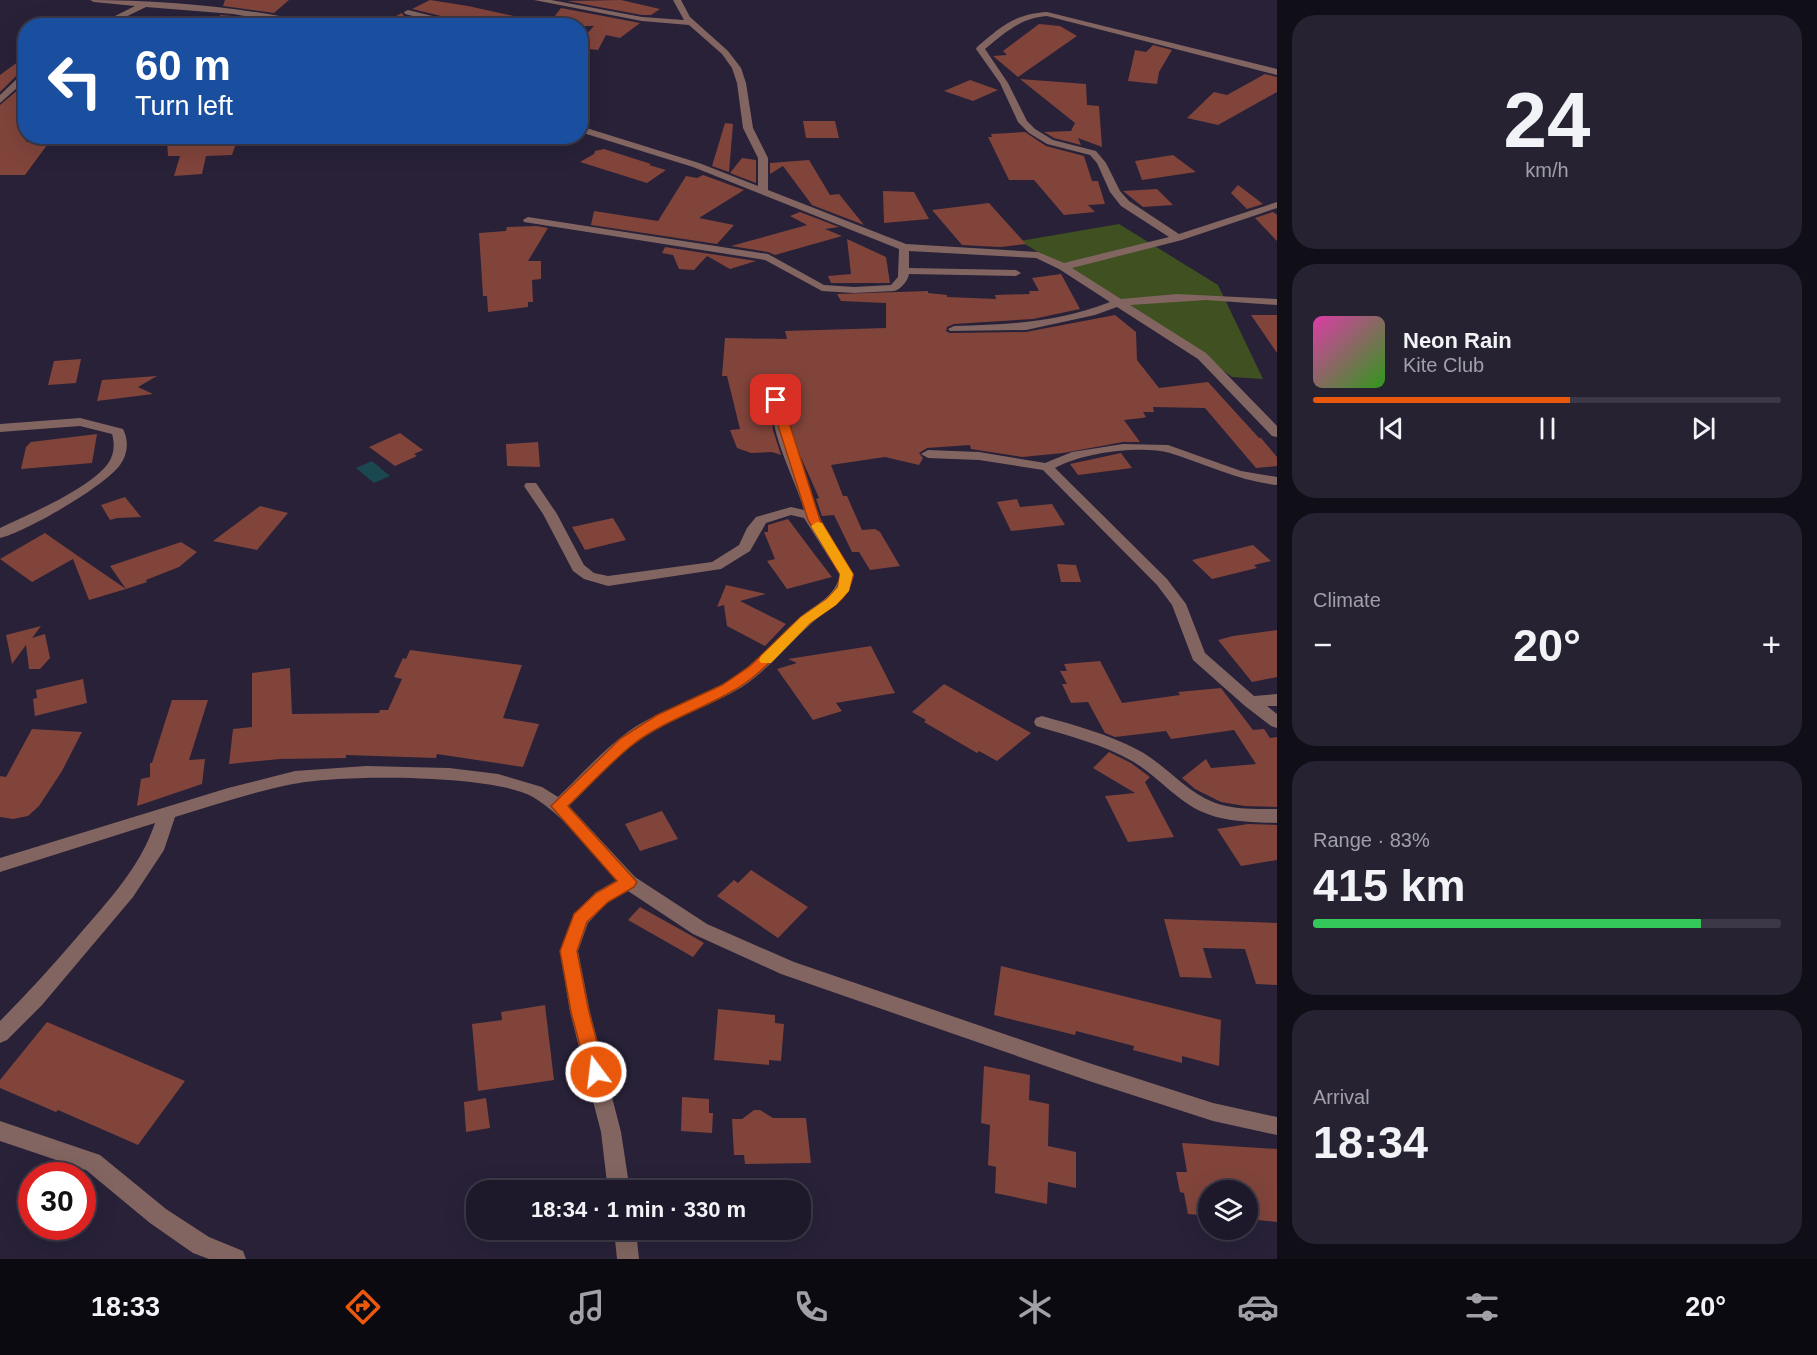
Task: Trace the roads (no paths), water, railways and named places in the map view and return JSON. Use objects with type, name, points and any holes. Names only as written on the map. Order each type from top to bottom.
[{"type":"street","points":[[94,0],[281,18]]},
{"type":"street","points":[[538,0],[642,19],[688,22]]},
{"type":"street","points":[[677,0],[681,13],[688,22],[733,61],[746,108],[747,125],[763,159],[763,190]]},
{"type":"street","points":[[116,18],[146,4]]},
{"type":"street","points":[[408,12],[431,18]]},
{"type":"street","points":[[1178,238],[1128,206],[1117,195],[1108,175],[1093,153],[1050,142],[1027,127],[1016,111],[1004,83],[980,49],[1013,22],[1030,15],[1047,14],[1277,72]]},
{"type":"street","points":[[0,100],[18,83]]},
{"type":"street","points":[[588,131],[696,165],[904,247],[1038,255],[1063,267],[1202,356],[1277,433]]},
{"type":"street","points":[[1063,267],[1178,238],[1277,205]]},
{"type":"street","points":[[528,220],[768,257],[822,288],[854,290],[894,288],[903,278],[904,247]]},
{"type":"street","points":[[903,271],[1016,273]]},
{"type":"street","points":[[954,329],[1026,327],[1091,313],[1117,303],[1206,297],[1277,302]]},
{"type":"street","points":[[559,806],[626,742],[662,719],[727,688],[755,670],[806,620],[832,602],[844,588],[847,574],[814,520],[778,410],[776,400],[781,380]]},
{"type":"street","points":[[0,428],[80,422],[118,432],[120,453],[114,465],[98,480],[0,534]]},
{"type":"street","points":[[1047,467],[1057,460],[1085,454],[1147,447],[1169,449],[1255,480],[1277,481]]},
{"type":"street","points":[[928,454],[979,456],[1047,467],[1162,582],[1179,604],[1198,656],[1277,722]]},
{"type":"street","points":[[531,486],[550,514],[578,568],[589,576],[608,581],[716,566],[745,548],[754,528],[761,520],[791,512],[809,515],[814,520]]},
{"type":"street","points":[[1251,702],[1277,700]]},
{"type":"street","points":[[1042,722],[1102,741],[1140,758],[1198,802],[1214,810],[1256,816],[1277,816]]},
{"type":"street","points":[[0,865],[228,794],[295,777],[366,772],[449,774],[498,780],[536,790],[559,806],[629,882],[700,929],[788,968],[1123,1083],[1213,1112],[1277,1126]]},
{"type":"street","points":[[0,1034],[35,999],[126,892],[155,850],[167,814]]},
{"type":"street","points":[[618,1180],[611,1132],[580,1012],[569,951],[580,919],[602,897],[629,882]]},
{"type":"street","points":[[0,1131],[93,1162],[158,1216],[201,1245],[235,1259]]},
{"type":"street","points":[[626,1240],[628,1259]]}]
